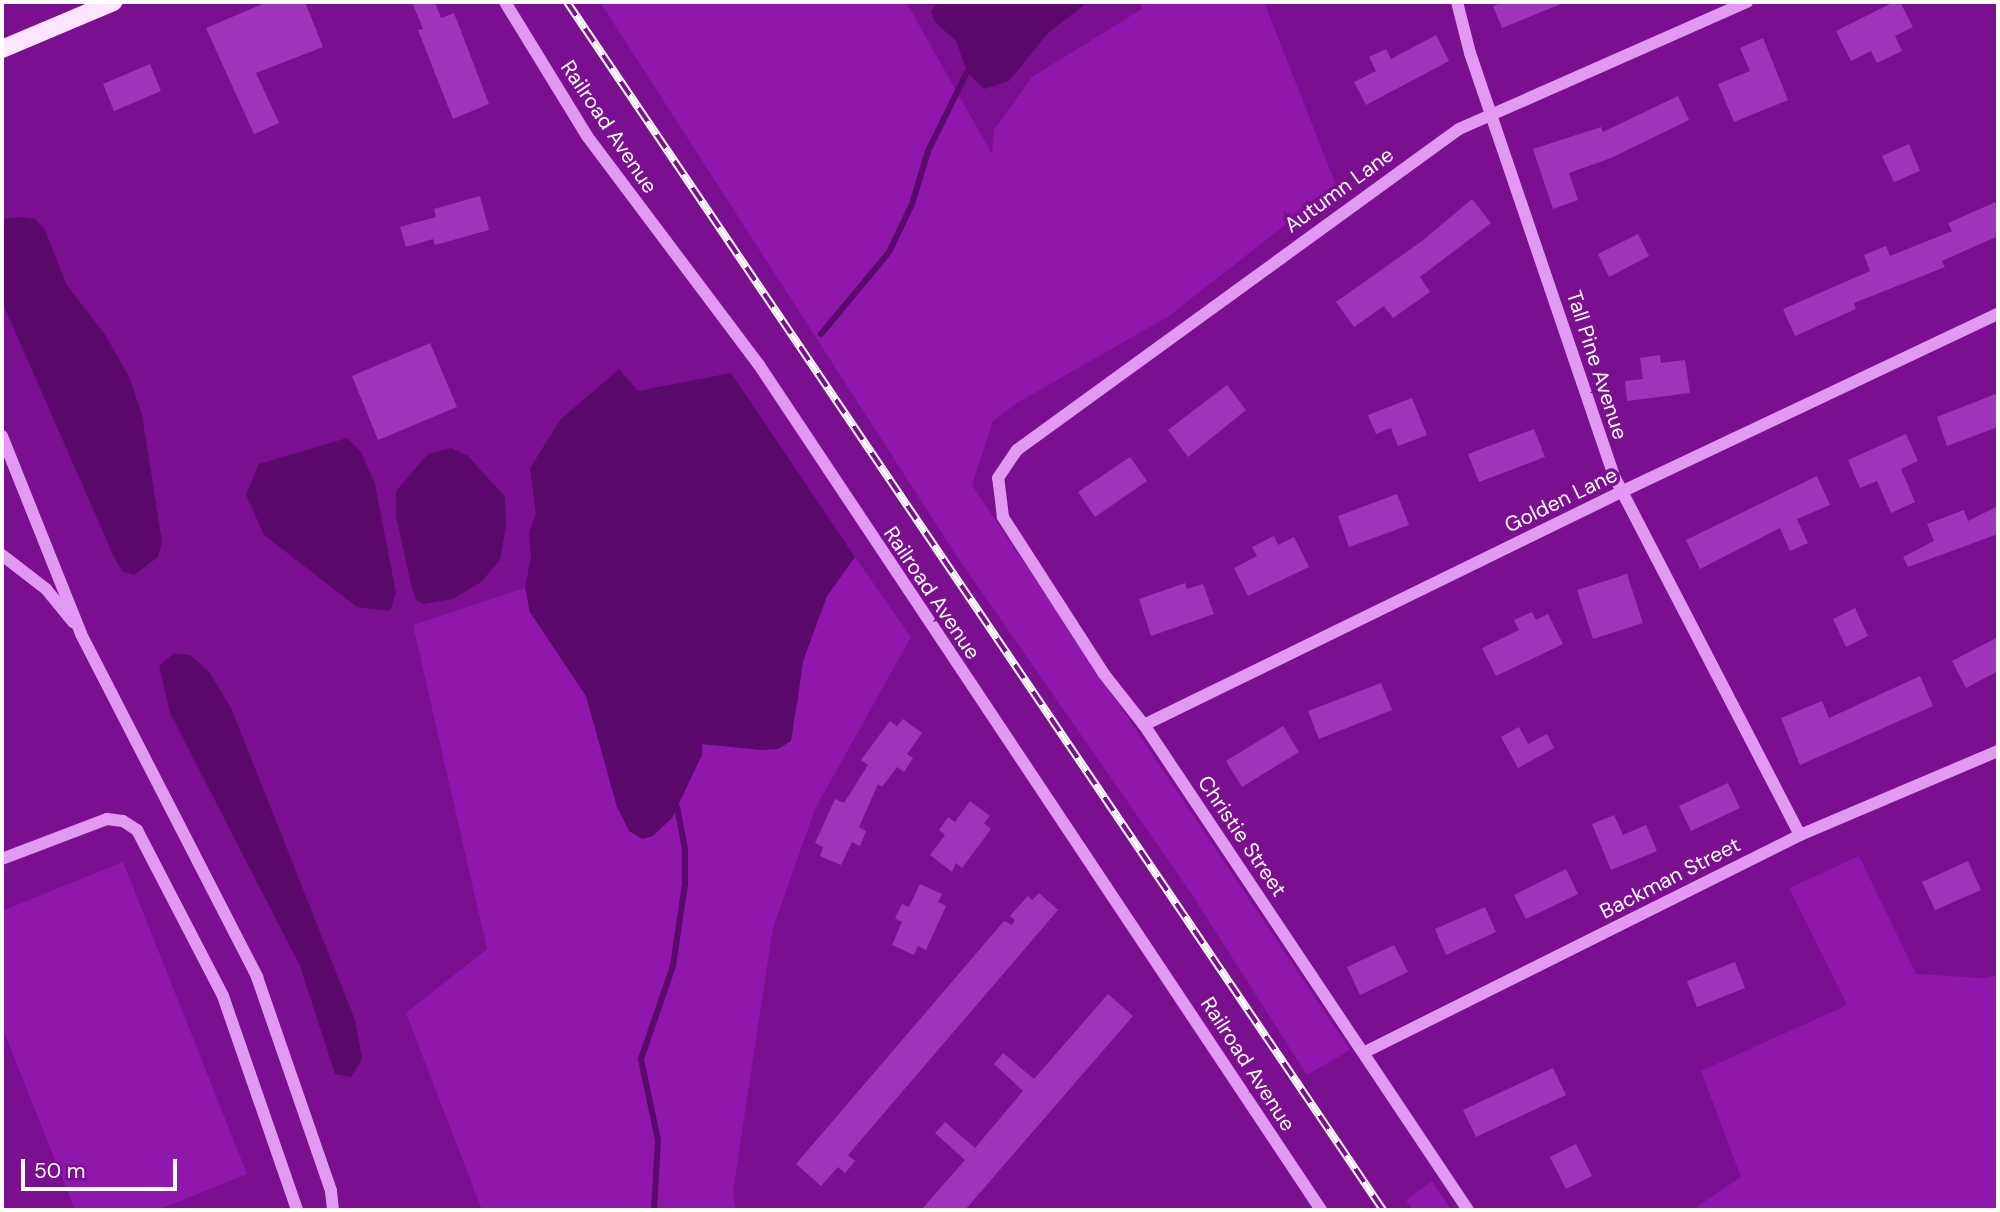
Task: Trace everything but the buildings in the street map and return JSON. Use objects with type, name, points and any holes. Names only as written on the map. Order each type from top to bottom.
[{"type":"main road","points":[[2,49],[113,2]]},
{"type":"street","name":"Railroad Avenue","points":[[505,2],[587,136],[759,365],[1321,1210]]},
{"type":"street","name":"Tall Pine Avenue","points":[[1457,2],[1621,492],[1800,835]]},
{"type":"street","name":"Autumn Lane","points":[[999,478],[1017,450],[1427,150],[1492,111],[1650,47],[1747,2]]},
{"type":"street","name":"Golden Lane","points":[[1144,725],[1621,492],[1998,314]]},
{"type":"street","points":[[2,436],[81,634],[257,976],[331,1191],[334,1210]]},
{"type":"street","name":"Christie Street","points":[[999,478],[1003,517],[1104,674],[1144,725],[1365,1052],[1468,1210]]},
{"type":"street","points":[[2,555],[46,589],[81,634]]},
{"type":"street","name":"Backman Street","points":[[1365,1052],[1800,835],[1998,751]]},
{"type":"street","points":[[2,859],[107,819],[122,821],[137,830],[220,990],[297,1210]]},
{"type":"shaded area","points":[[600,2],[906,2],[992,154],[994,130],[1032,77],[1142,9],[1140,2],[1264,2],[1336,185],[1169,316],[1017,403],[993,421],[972,485],[1350,1050],[1307,1075],[1191,893],[956,555]]},
{"type":"shaded area","points":[[937,2],[1088,2],[1048,33],[1009,81],[984,89],[967,72],[956,41],[935,22],[931,12]]},
{"type":"shaded area","points":[[2,219],[35,219],[44,228],[67,285],[106,336],[130,379],[142,415],[162,542],[158,557],[134,575],[122,571],[114,557],[3,304]]},
{"type":"shaded area","points":[[619,369],[638,391],[731,373],[855,557],[827,596],[803,661],[791,741],[778,749],[761,750],[702,744],[702,755],[672,818],[653,836],[642,839],[629,831],[617,807],[586,696],[530,612],[525,588],[531,556],[529,532],[536,514],[530,468],[561,419]]},
{"type":"shaded area","points":[[347,438],[361,452],[375,484],[396,593],[390,611],[357,607],[264,535],[246,495],[259,464]]},
{"type":"shaded area","points":[[451,448],[468,456],[505,497],[506,526],[500,560],[481,582],[453,599],[423,604],[416,600],[411,584],[396,516],[396,491],[428,454]]},
{"type":"shaded area","points":[[855,557],[911,637],[815,809],[773,928],[733,1191],[736,1210],[482,1210],[406,1013],[487,949],[413,625],[525,588],[530,612],[586,696],[617,807],[672,818],[701,755],[702,744],[778,749],[797,708],[803,661],[827,596]]},
{"type":"shaded area","points":[[174,653],[190,655],[209,672],[231,708],[355,1020],[362,1059],[351,1077],[335,1074],[300,966],[170,713],[159,666]]},
{"type":"shaded area","points":[[1859,856],[1916,974],[1983,978],[1998,975],[1998,1210],[1692,1210],[1741,1177],[1701,1071],[1847,1005],[1789,888]]},
{"type":"shaded area","points":[[123,862],[247,1174],[158,1210],[75,1210],[2,1027],[2,911]]},
{"type":"shaded area","points":[[1432,1181],[1451,1210],[1413,1210],[1406,1200]]},
{"type":"waterway","points":[[821,334],[889,252],[912,204],[928,151],[967,72]]},
{"type":"waterway","points":[[654,1210],[658,1140],[641,1059],[673,966],[685,884],[685,849],[677,807]]},
{"type":"railway","points":[[567,2],[1383,1210]]}]
